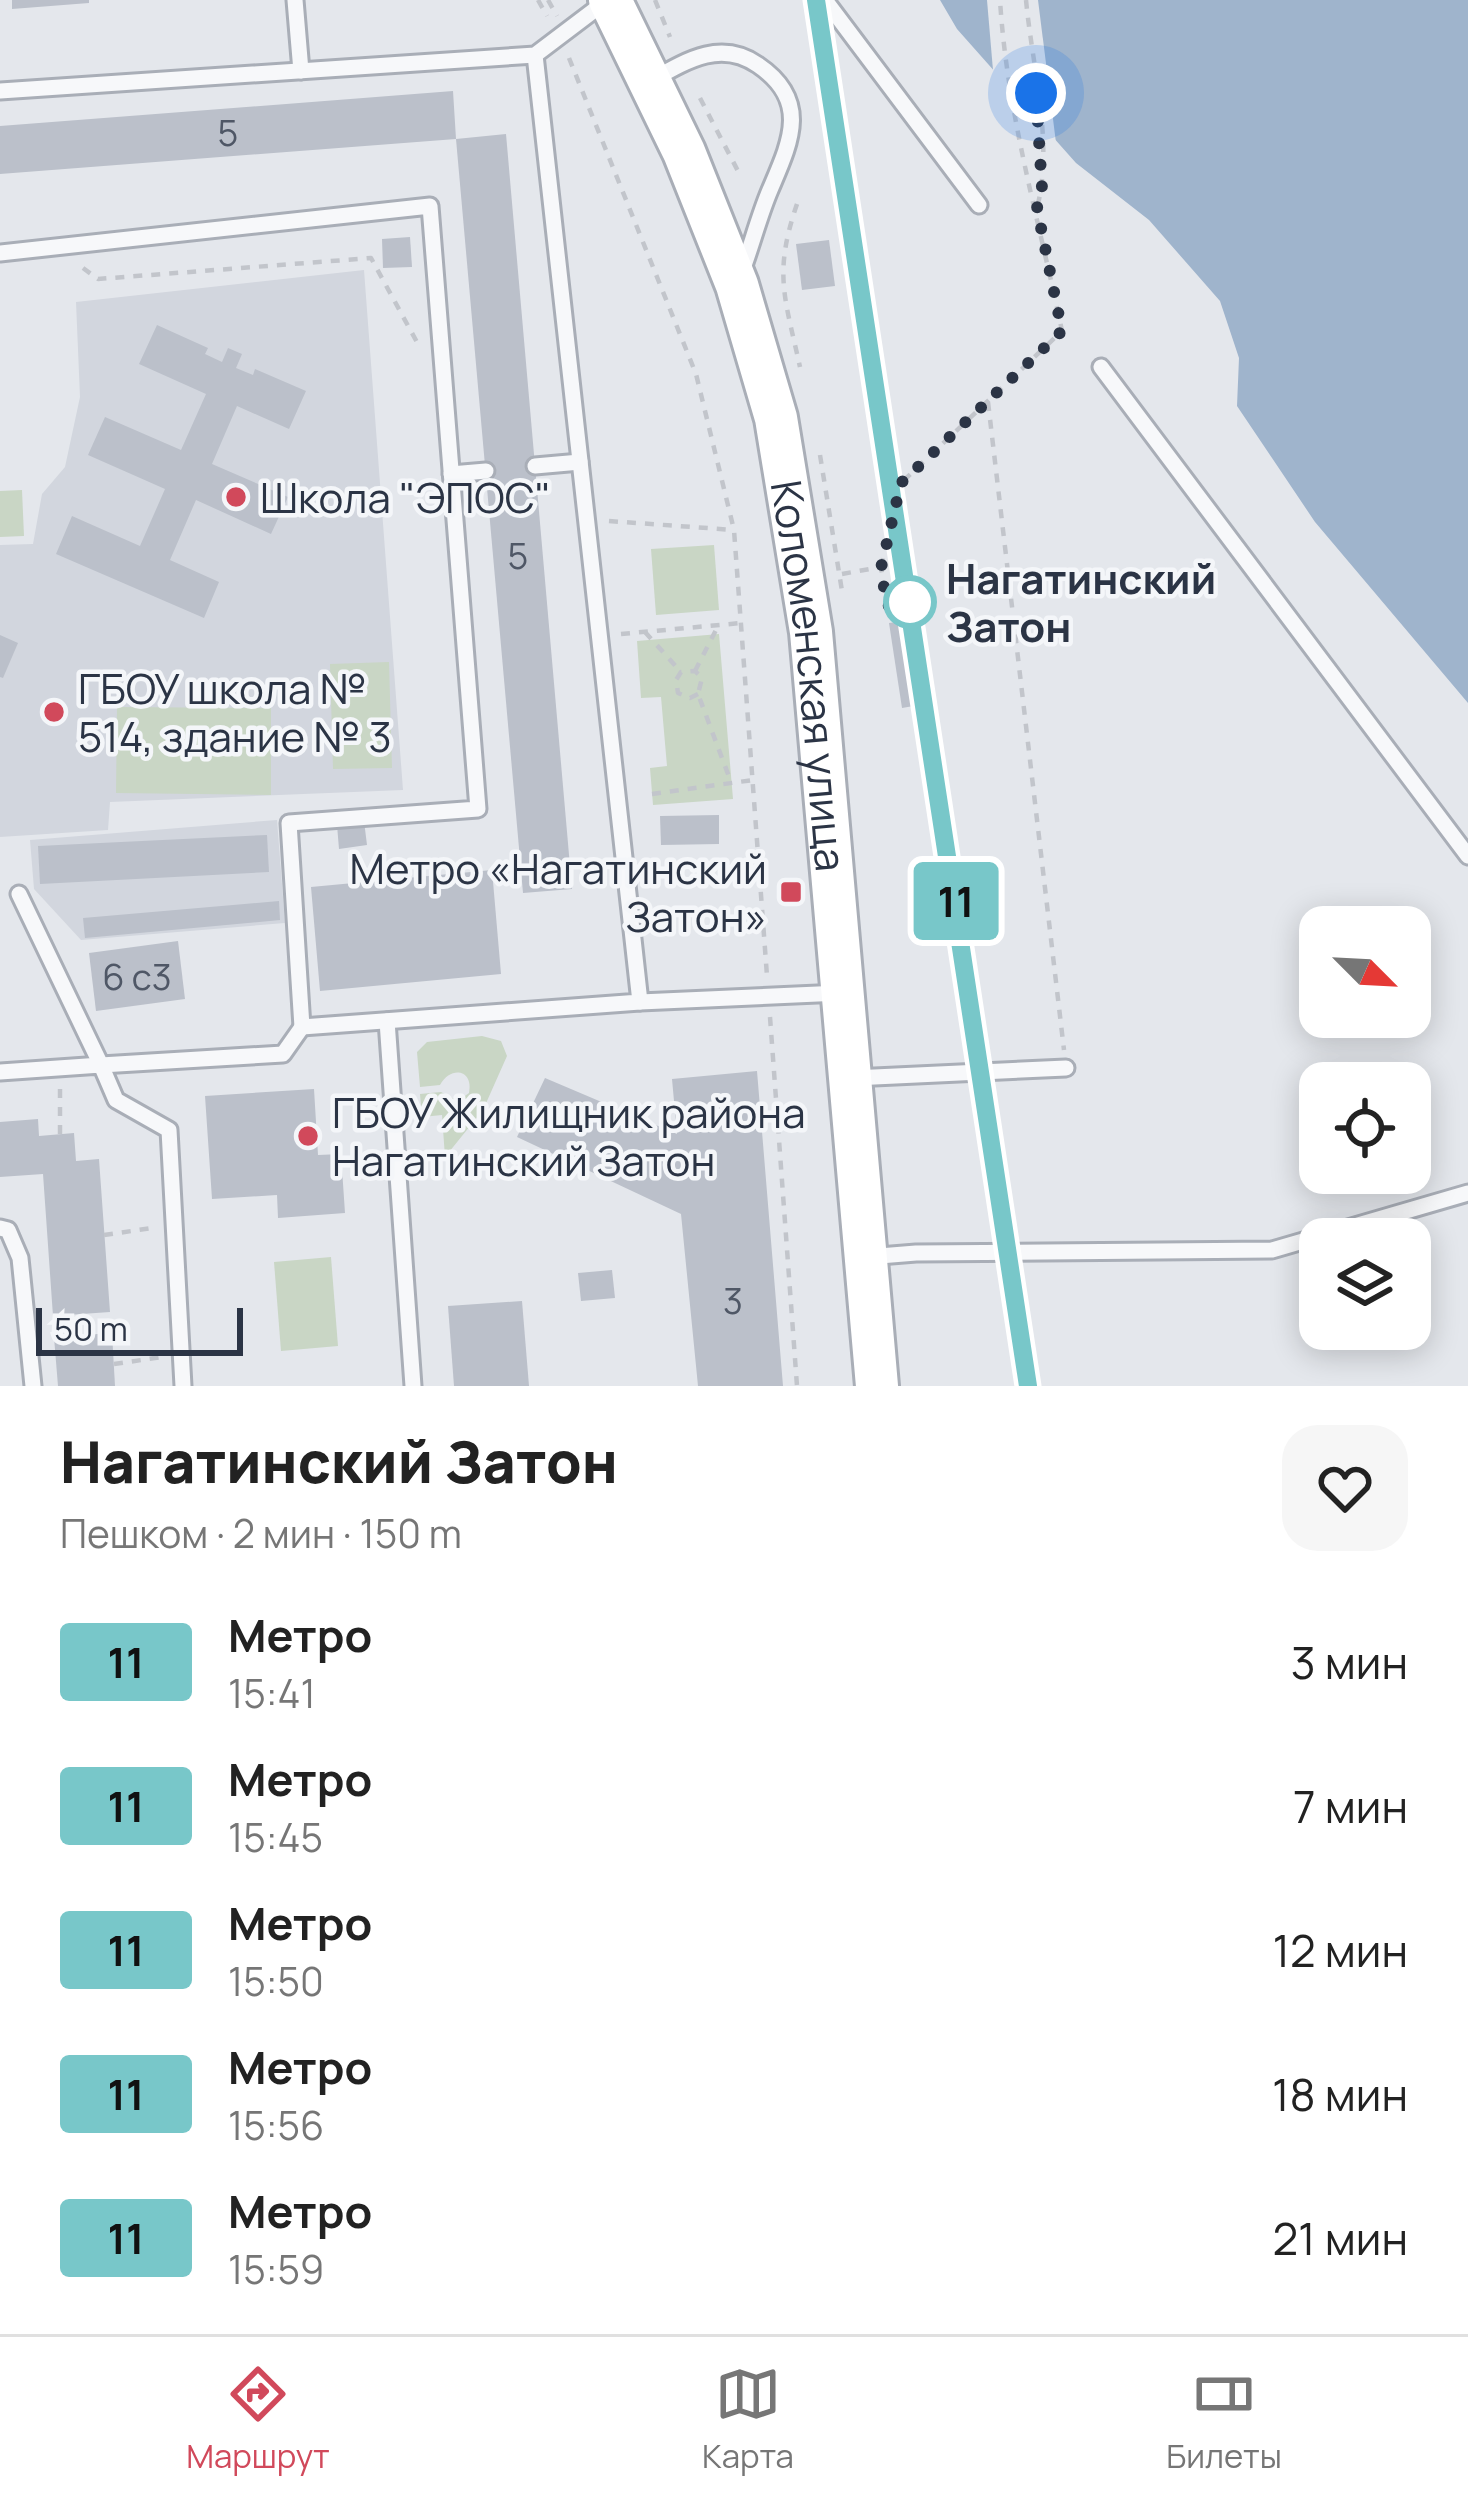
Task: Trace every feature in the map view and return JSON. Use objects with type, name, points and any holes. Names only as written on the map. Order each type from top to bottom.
[{"type":"street","name":"Коломенская улица","points":[[609,0],[684,152],[737,285],[776,418],[812,632],[877,1386]]},
{"type":"lane","points":[[295,0],[301,71]]},
{"type":"lane","points":[[0,92],[535,55],[609,0]]},
{"type":"lane","points":[[825,0],[980,205]]},
{"type":"lane","points":[[648,83],[682,63],[714,52],[742,54],[772,74],[791,104],[792,134],[785,162],[770,190],[737,285]]},
{"type":"lane","points":[[535,55],[640,1002]]},
{"type":"lane","points":[[0,253],[430,206],[478,809],[289,824],[302,1027],[283,1054],[0,1072]]},
{"type":"lane","points":[[1101,367],[1468,856]]},
{"type":"lane","points":[[535,466],[580,462]]},
{"type":"lane","points":[[451,474],[486,471]]},
{"type":"lane","points":[[19,894],[116,1100],[169,1130],[183,1386]]},
{"type":"lane","points":[[302,1027],[640,1002],[842,993]]},
{"type":"lane","points":[[387,1022],[413,1386]]},
{"type":"lane","points":[[849,1078],[1066,1068]]},
{"type":"lane","points":[[866,1257],[1272,1250],[1468,1193]]},
{"type":"lane","points":[[0,1228],[8,1230],[20,1258],[33,1386]]},
{"type":"path","points":[[655,0],[670,37]]},
{"type":"path","points":[[887,606],[881,568],[901,483],[1062,331],[1037,208],[1012,119],[1000,0]]},
{"type":"path","points":[[1026,0],[1041,139],[1042,188],[1037,208]]},
{"type":"path","points":[[560,36],[696,374],[734,530],[797,1386]]},
{"type":"path","points":[[697,93],[739,173]]},
{"type":"path","points":[[797,204],[783,246],[782,285],[803,378]]},
{"type":"path","points":[[54,247],[98,279],[371,258],[444,392]]},
{"type":"path","points":[[988,402],[1066,1068]]},
{"type":"path","points":[[818,448],[841,574],[881,568]]},
{"type":"path","points":[[586,520],[734,530]]},
{"type":"path","points":[[599,636],[741,623]]},
{"type":"path","points":[[695,671],[718,625]]},
{"type":"path","points":[[645,632],[681,672]]},
{"type":"path","points":[[681,672],[695,671]]},
{"type":"path","points":[[681,672],[676,680],[678,692],[690,698],[698,694],[703,682],[695,671]]},
{"type":"path","points":[[698,694],[731,782]]},
{"type":"path","points":[[652,794],[752,780]]},
{"type":"path","points":[[60,1068],[60,1134]]},
{"type":"path","points":[[104,1234],[174,1224]]},
{"type":"path","points":[[114,1364],[181,1354]]},
{"type":"shaded area","points":[[364,270],[403,790],[110,802],[108,830],[0,837],[0,545],[33,544],[42,494],[65,467],[80,397],[76,302]]},
{"type":"shaded area","points":[[277,820],[285,923],[81,940],[34,889],[30,840]]},
{"type":"green space","points":[[22,490],[24,536],[0,537],[0,491]]},
{"type":"green space","points":[[714,545],[719,610],[656,615],[651,549]]},
{"type":"green space","points":[[719,634],[733,799],[653,805],[650,768],[667,766],[661,697],[641,698],[637,641]]},
{"type":"green space","points":[[389,662],[392,768],[333,769],[330,664]]},
{"type":"green space","points":[[117,707],[271,708],[271,795],[116,793]]},
{"type":"green space","points":[[482,1036],[501,1041],[507,1056],[483,1110],[445,1157],[442,1115],[422,1117],[420,1094],[441,1092],[458,1101],[469,1093],[470,1085],[465,1075],[455,1073],[440,1085],[420,1087],[417,1052],[427,1042]]},
{"type":"green space","points":[[331,1257],[338,1346],[281,1351],[274,1262]]},
{"type":"water","points":[[940,0],[1468,0],[1468,703],[1315,522],[1237,406],[1239,358],[1220,301],[1149,220],[1076,163],[957,29]]},
{"type":"pier","points":[[987,0],[1038,0],[1057,151],[994,82]]},
{"type":"building","points":[[12,0],[89,0],[89,3],[12,9]]},
{"type":"building","points":[[453,91],[456,139],[0,174],[0,126]]},
{"type":"building","points":[[506,134],[572,889],[523,893],[456,139]]},
{"type":"building","points":[[410,237],[412,267],[383,268],[382,239]]},
{"type":"building","points":[[829,240],[835,286],[802,290],[796,244]]},
{"type":"building","points":[[157,325],[208,348],[205,354],[222,362],[228,348],[242,354],[236,368],[253,375],[255,369],[306,391],[289,429],[237,406],[212,464],[288,497],[271,534],[196,500],[170,560],[219,582],[204,618],[56,554],[72,516],[140,546],[165,489],[88,455],[105,417],[181,450],[206,394],[139,364]]},
{"type":"building","points":[[919,619],[931,703],[902,708],[889,623]]},
{"type":"building","points":[[0,635],[18,643],[3,678],[0,677]]},
{"type":"building","points":[[719,815],[719,844],[661,845],[660,816]]},
{"type":"building","points":[[364,821],[367,845],[339,849],[337,825]]},
{"type":"building","points":[[267,835],[269,872],[40,884],[38,846]]},
{"type":"building","points":[[492,870],[501,974],[320,991],[311,887]]},
{"type":"building","points":[[279,901],[280,920],[85,938],[83,918]]},
{"type":"building","points":[[178,941],[185,999],[96,1011],[89,953]]},
{"type":"building","points":[[757,1071],[783,1386],[698,1386],[681,1214],[517,1137],[545,1078],[677,1134],[672,1079]]},
{"type":"building","points":[[314,1089],[318,1155],[341,1154],[345,1213],[278,1218],[277,1195],[212,1199],[205,1096]]},
{"type":"building","points":[[38,1119],[39,1136],[74,1133],[76,1161],[99,1159],[110,1312],[53,1316],[43,1174],[0,1177],[0,1122]]},
{"type":"building","points":[[612,1270],[615,1298],[581,1301],[578,1273]]},
{"type":"building","points":[[522,1301],[529,1386],[454,1386],[448,1306]]},
{"type":"building","points":[[112,1333],[115,1386],[58,1386],[54,1337]]},
{"type":"metro line","name":"11","points":[[816,0],[1028,1386]]},
{"type":"place","name":"Школа \"ЭПОС\"","points":[[236,497]]},
{"type":"place","name":"Нагатинский Затон","points":[[910,602]]},
{"type":"place","name":"ГБОУ школа № 514, здание № 3","points":[[54,712]]},
{"type":"place","name":"Метро «Нагатинский Затон»","points":[[791,892]]},
{"type":"place","name":"ГБОУ Жилищник района Нагатинский Затон","points":[[308,1136]]},
{"type":"route","points":[[910,602],[887,606],[881,568],[901,483],[1062,331],[1037,208],[1042,188],[1036,93]]}]
